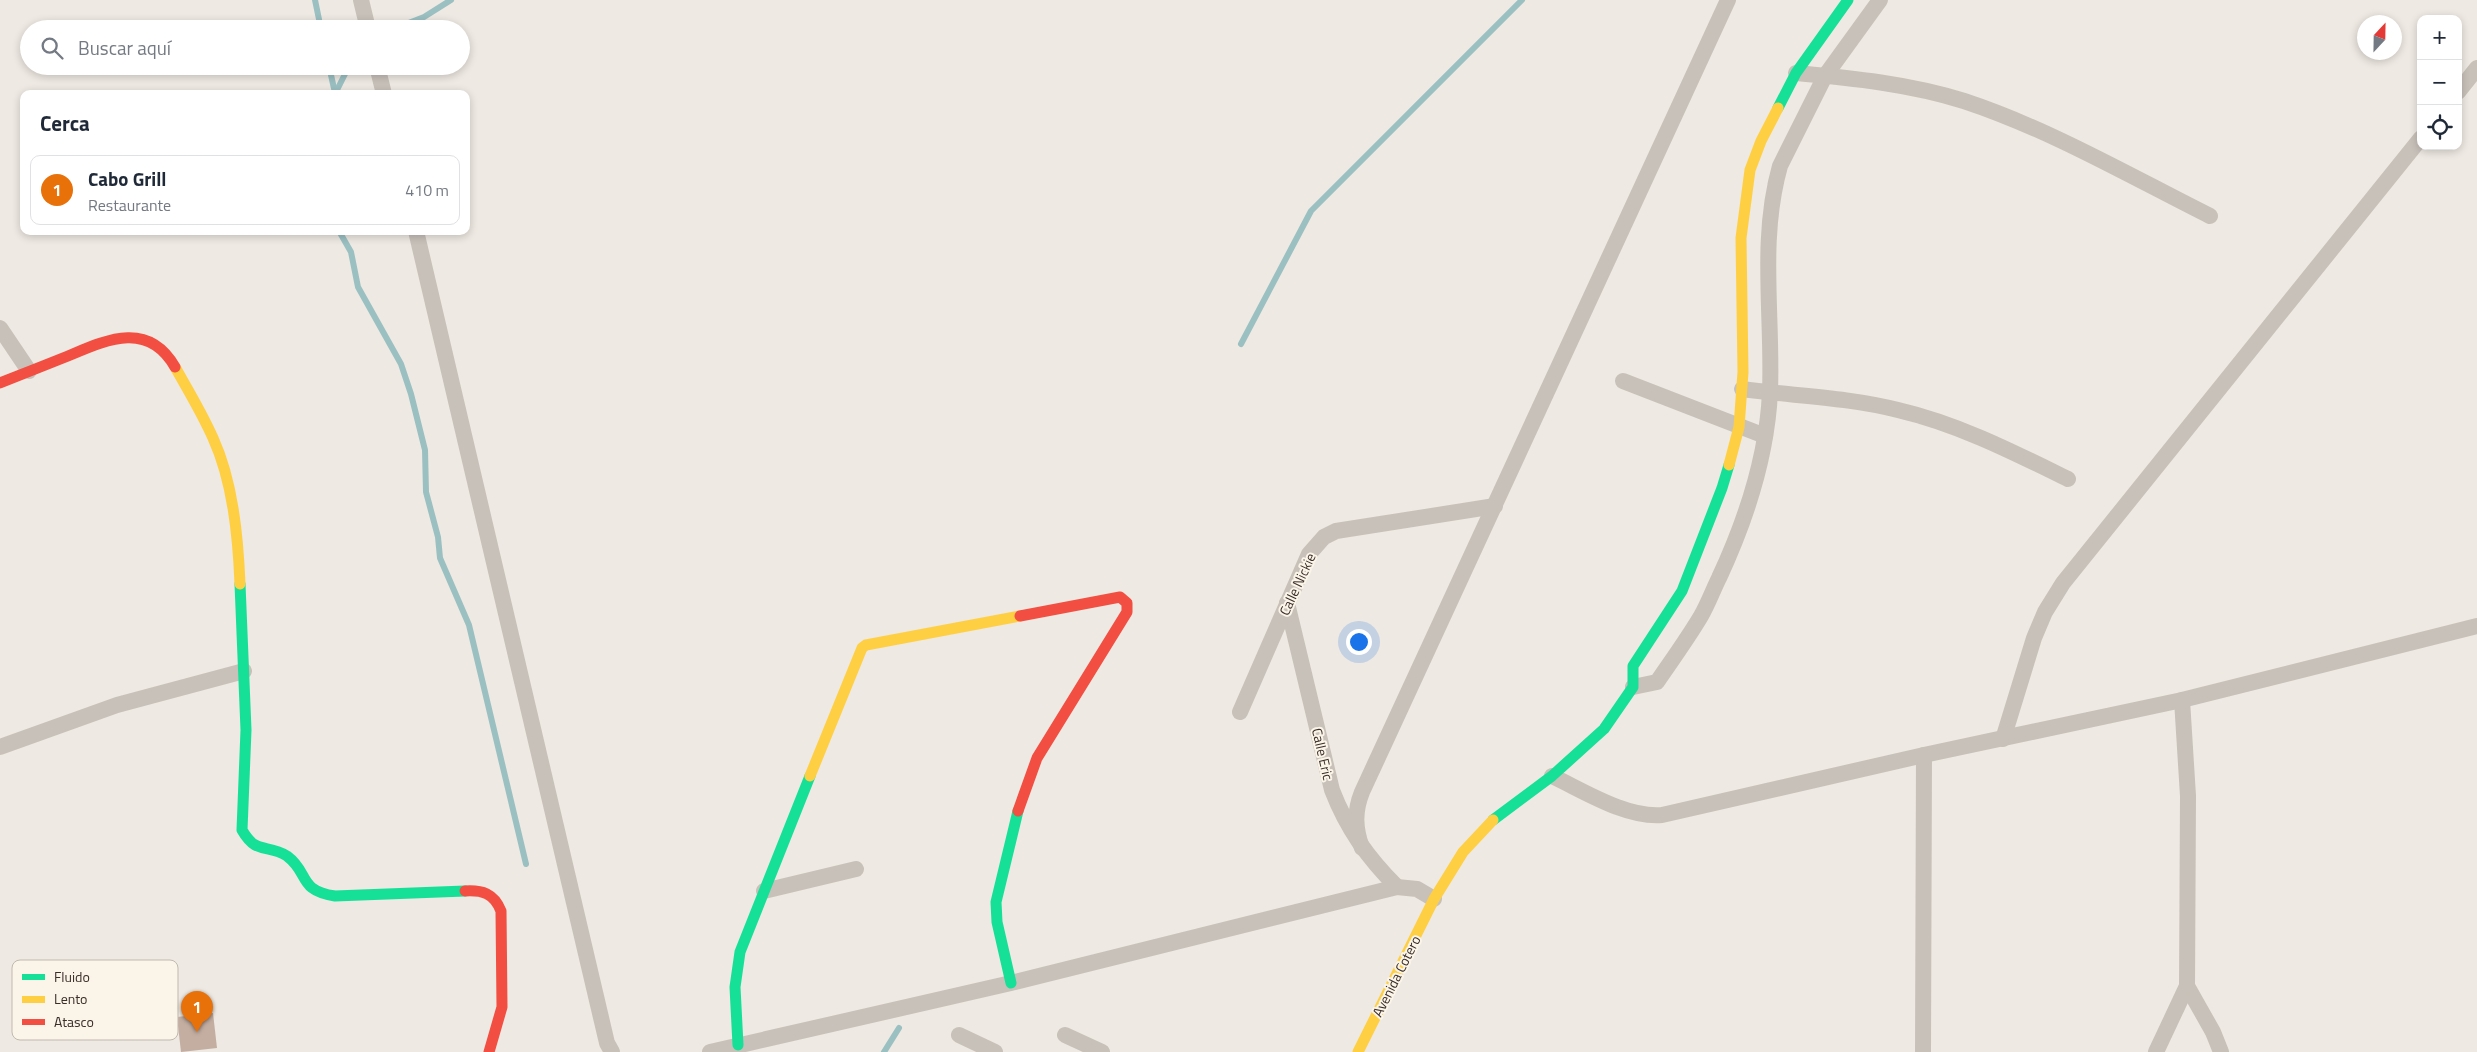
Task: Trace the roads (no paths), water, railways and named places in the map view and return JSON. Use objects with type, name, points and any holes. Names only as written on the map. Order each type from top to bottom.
[{"type":"street","points":[[362,0],[366,20]]},
{"type":"street","points":[[1362,848],[1355,821],[1360,797],[1728,0]]},
{"type":"street","points":[[1848,0],[1796,73],[1761,141],[1750,170],[1741,238],[1742,389],[1739,427],[1722,488],[1702,545],[1682,591],[1634,666],[1633,687],[1657,682],[1702,615],[1732,550],[1753,492],[1765,436],[1770,393],[1768,244],[1773,196],[1780,166],[1825,76],[1880,0]]},
{"type":"street","points":[[2462,87],[2477,68]]},
{"type":"street","points":[[1796,73],[1901,86],[1964,101],[2038,131],[2210,216]]},
{"type":"street","points":[[379,75],[383,90]]},
{"type":"street","points":[[2003,739],[2034,638],[2045,612],[2063,583],[2417,143]]},
{"type":"street","points":[[417,235],[607,1043],[612,1052]]},
{"type":"street","points":[[0,328],[28,370]]},
{"type":"street","points":[[0,383],[28,370],[112,338],[134,337],[152,343],[168,355],[214,439],[226,478],[238,546],[246,730],[242,830],[248,842],[258,850],[285,856],[298,867],[308,884],[316,892],[335,896],[479,890],[489,893],[498,900],[502,911],[502,1006],[489,1052]]},
{"type":"street","points":[[1623,381],[1765,436]]},
{"type":"street","points":[[1742,389],[1840,399],[1897,410],[1943,423],[1995,444],[2068,479]]},
{"type":"street","name":"Calle Nickie","points":[[1240,712],[1314,546],[1330,534],[1495,506]]},
{"type":"street","points":[[738,1045],[734,994],[735,972],[764,890],[862,648],[866,645],[1120,596],[1128,603],[1127,612],[1037,758],[1021,798],[996,902],[997,922],[1011,983]]},
{"type":"street","name":"Calle Eric","points":[[1287,603],[1337,805],[1362,848],[1397,887]]},
{"type":"street","points":[[1552,776],[1630,812],[1653,816],[1924,755],[2182,700],[2477,626]]},
{"type":"street","points":[[0,747],[117,706],[244,671]]},
{"type":"street","name":"Avenida Cotero","points":[[1358,1052],[1434,899],[1463,852],[1486,827],[1516,800],[1552,776],[1604,729],[1633,687]]},
{"type":"street","points":[[2156,1052],[2187,986],[2188,796],[2182,700]]},
{"type":"street","points":[[1923,1052],[1924,755]]},
{"type":"street","points":[[764,890],[856,869]]},
{"type":"street","points":[[710,1052],[1011,983],[1397,887],[1417,890],[1434,899]]},
{"type":"street","points":[[2187,986],[2213,1032],[2221,1052]]},
{"type":"street","points":[[959,1035],[995,1052]]},
{"type":"street","points":[[1065,1035],[1080,1047],[1102,1052]]},
{"type":"waterway","points":[[315,0],[319,20]]},
{"type":"waterway","points":[[416,20],[451,0]]},
{"type":"waterway","points":[[1241,344],[1311,211],[1522,0]]},
{"type":"waterway","points":[[331,75],[334,90]]},
{"type":"waterway","points":[[337,90],[344,75]]},
{"type":"waterway","points":[[341,235],[351,252],[358,287],[401,364],[411,394],[425,450],[426,492],[438,537],[440,558],[469,625],[526,864]]},
{"type":"waterway","points":[[884,1052],[899,1028]]},
{"type":"place","name":"Cabo Grill","points":[[197,1032]]}]
